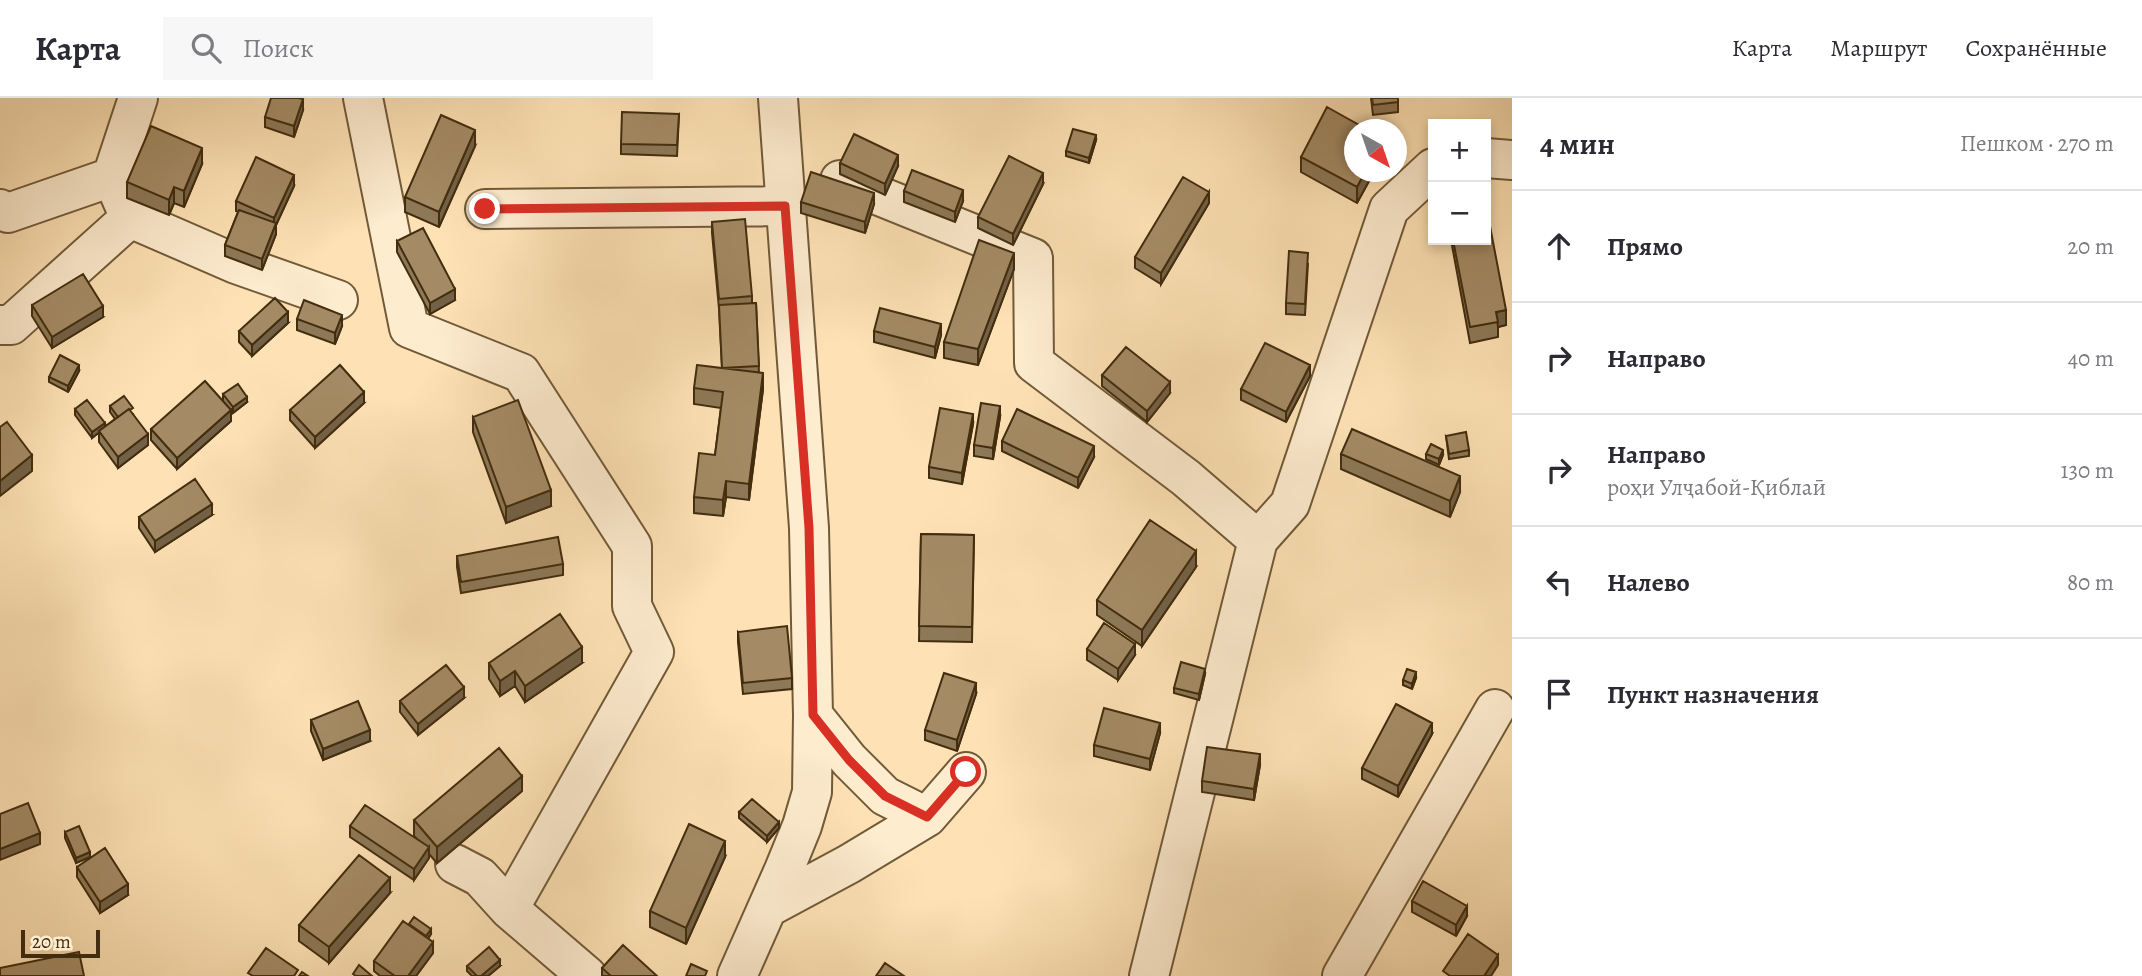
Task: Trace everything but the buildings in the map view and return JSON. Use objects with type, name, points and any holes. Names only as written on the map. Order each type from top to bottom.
[{"type":"street","points":[[138,98],[112,177],[130,218],[236,264],[338,300]]},
{"type":"street","points":[[363,98],[409,328],[521,373],[632,546],[632,606],[654,652],[509,909]]},
{"type":"street","points":[[737,976],[769,907],[802,826],[812,792],[809,528],[778,98]]},
{"type":"street","points":[[1491,158],[1512,160]]},
{"type":"street","points":[[1149,976],[1258,540],[1290,504],[1389,208],[1428,173]]},
{"type":"street","points":[[3,204],[112,177]]},
{"type":"street","points":[[840,180],[1033,258],[1034,363],[1185,478],[1258,540]]},
{"type":"street","points":[[485,209],[785,206]]},
{"type":"street","points":[[0,325],[11,325],[130,218]]},
{"type":"street","points":[[1342,976],[1495,709]]},
{"type":"street","points":[[813,715],[849,760],[885,796],[927,817]]},
{"type":"street","points":[[769,907],[849,864],[927,817],[966,772]]},
{"type":"street","points":[[454,864],[480,877],[509,909],[587,976]]},
{"type":"route","points":[[485,209],[785,206],[809,528],[813,715],[849,760],[885,796],[927,817],[966,772]]}]
